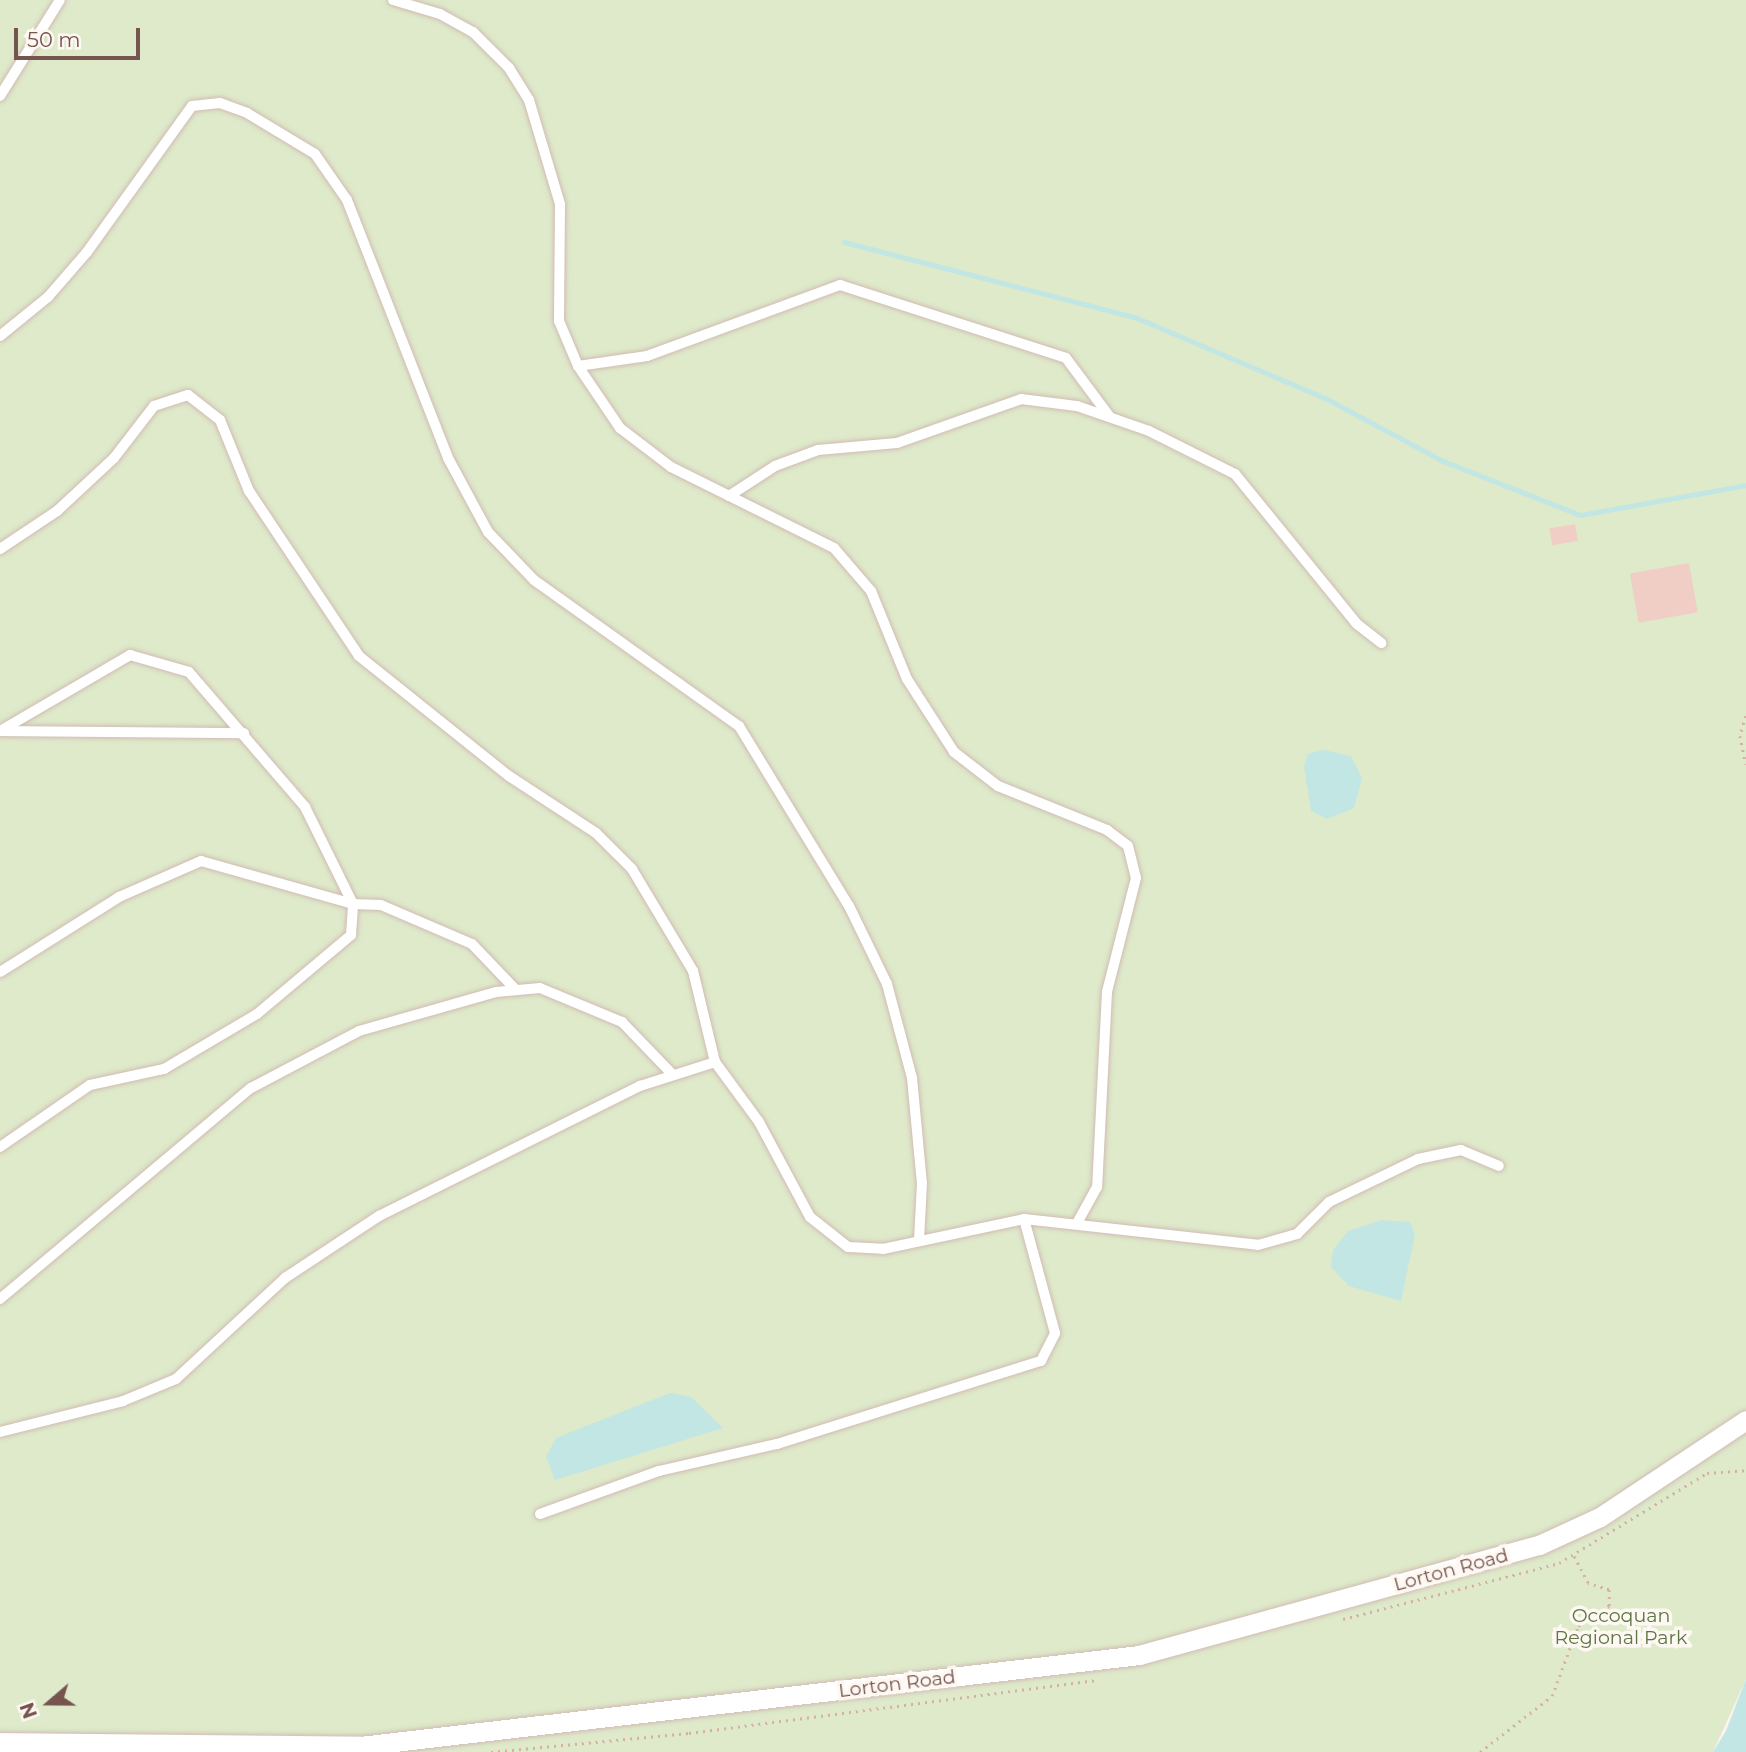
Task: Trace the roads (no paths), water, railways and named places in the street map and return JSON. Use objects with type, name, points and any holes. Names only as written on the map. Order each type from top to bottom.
[{"type":"street","name":"Lorton Road","points":[[0,1742],[279,1748],[398,1744],[1139,1655],[1539,1545],[1600,1517],[1746,1420]]},
{"type":"lane","points":[[0,96],[60,0]]},
{"type":"lane","points":[[393,0],[440,14],[473,32],[509,68],[529,100],[557,181],[558,312],[578,366],[635,443],[729,496],[819,538],[850,562],[871,591],[923,711],[976,772],[1107,830],[1133,855],[1136,877],[1107,992],[1097,1187],[1078,1221]]},
{"type":"lane","points":[[0,336],[48,297],[87,252],[139,188],[192,106],[220,103],[247,113],[315,154],[347,200],[448,458],[488,532],[534,580],[739,726],[849,906],[887,984],[912,1078],[922,1183],[919,1240]]},
{"type":"lane","points":[[578,366],[636,359],[840,285],[1066,358],[1109,416]]},
{"type":"lane","points":[[0,549],[57,512],[114,458],[154,407],[188,395],[220,420],[249,491],[366,663],[509,776],[596,833],[632,869],[693,971],[715,1062],[759,1122],[822,1232],[865,1250],[1024,1219],[1078,1221],[1203,1244],[1258,1245],[1297,1234],[1329,1202],[1418,1159],[1461,1150],[1499,1166]]},
{"type":"lane","points":[[729,496],[807,453],[897,443],[996,404],[1050,401],[1109,416],[1236,474],[1357,624],[1381,643]]},
{"type":"lane","points":[[0,731],[130,655],[189,672],[244,733],[304,807],[354,904],[351,935],[257,1014],[164,1069],[90,1085],[0,1147]]},
{"type":"lane","points":[[0,731],[244,733]]},
{"type":"lane","points":[[0,972],[119,897],[201,861],[354,904],[381,905],[472,944],[516,990]]},
{"type":"lane","points":[[0,958],[16,960]]},
{"type":"lane","points":[[0,1299],[251,1088],[359,1031],[516,990],[540,988],[621,1022],[672,1074]]},
{"type":"lane","points":[[0,1432],[123,1401],[176,1379],[285,1278],[379,1216],[672,1074],[715,1062]]},
{"type":"lane","points":[[540,1514],[659,1471],[777,1444],[1041,1361],[1055,1333],[1024,1219]]},
{"type":"water","points":[[1323,750],[1351,756],[1362,778],[1354,808],[1327,819],[1311,811],[1304,766],[1308,754]]},
{"type":"water","points":[[1382,1220],[1410,1222],[1415,1234],[1401,1301],[1349,1286],[1331,1267],[1333,1250],[1348,1231]]},
{"type":"water","points":[[670,1393],[691,1397],[723,1428],[555,1480],[546,1457],[556,1438]]},
{"type":"water","points":[[1746,1679],[1746,1752],[1713,1752],[1726,1731]]},
{"type":"waterway","points":[[844,242],[1137,318],[1325,398],[1443,461],[1580,515],[1746,485]]},
{"type":"park label","name":"Occoquan Regional Park","points":[[1621,1627]]}]
